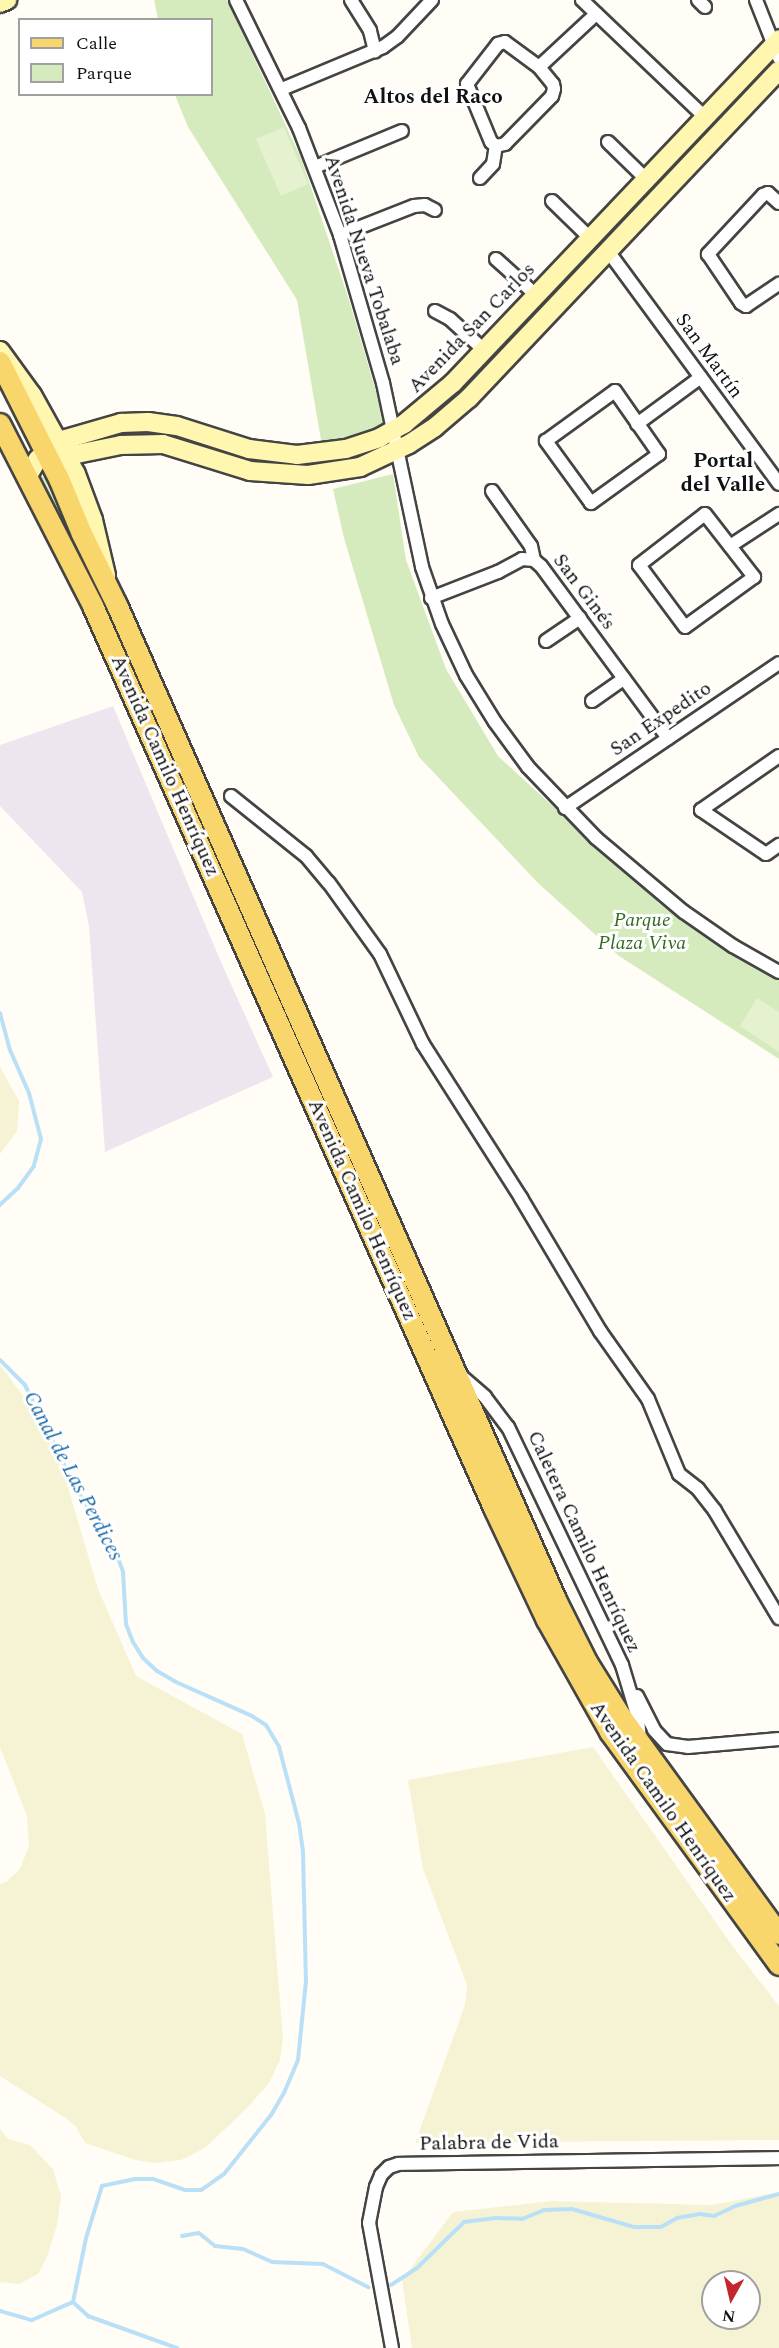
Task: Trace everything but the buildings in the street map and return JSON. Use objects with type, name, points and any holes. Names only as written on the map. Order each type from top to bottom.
[{"type":"main road","points":[[0,3],[7,0]]},
{"type":"main road","name":"Avenida San Carlos","points":[[57,449],[83,431],[121,423],[170,424],[249,449],[297,455],[346,449],[393,430],[433,402],[705,117],[777,47]]},
{"type":"main road","points":[[0,388],[25,438],[57,449],[149,443],[177,446],[250,471],[289,476],[345,470],[397,450],[422,437],[468,398],[779,70]]},
{"type":"main road","name":"Avenida Camilo Henríquez","points":[[0,351],[32,395],[57,449],[107,585],[556,1600],[604,1690],[641,1746],[779,1935]]},
{"type":"main road","name":"Avenida Camilo Henríquez","points":[[0,362],[57,449]]},
{"type":"main road","name":"Avenida Camilo Henríquez","points":[[0,423],[93,606],[494,1508],[547,1620],[610,1732],[779,1965]]},
{"type":"main road","points":[[121,423],[118,432],[121,445]]},
{"type":"main road","points":[[27,477],[57,449]]},
{"type":"street","name":"Avenida Nueva Tobalaba","points":[[236,0],[282,89],[315,166],[340,235],[370,335],[393,430],[414,537],[431,598],[453,650],[485,707],[528,767],[565,808],[629,867],[684,912],[733,946],[779,972]]},
{"type":"street","points":[[351,0],[370,31],[375,51]]},
{"type":"street","points":[[282,89],[375,51],[397,37],[432,0]]},
{"type":"street","points":[[582,0],[705,117]]},
{"type":"street","points":[[756,0],[777,47]]},
{"type":"street","points":[[539,68],[596,14]]},
{"type":"street","points":[[506,42],[539,68],[553,84],[552,96],[505,144],[496,146],[491,142],[467,84],[498,44],[506,42]]},
{"type":"street","points":[[315,166],[402,130]]},
{"type":"street","points":[[608,142],[646,179]]},
{"type":"street","points":[[480,178],[493,164],[496,146]]},
{"type":"street","points":[[779,203],[768,193],[763,195],[708,254],[741,303],[746,306],[779,284]]},
{"type":"street","points":[[552,201],[590,238]]},
{"type":"street","points":[[340,235],[414,206],[426,205],[435,210]]},
{"type":"street","name":"San Martín","points":[[608,251],[779,483]]},
{"type":"street","points":[[496,259],[536,295]]},
{"type":"street","points":[[435,311],[450,319],[484,350]]},
{"type":"street","points":[[637,424],[701,377]]},
{"type":"street","points":[[615,391],[637,424],[660,454],[591,503],[546,441],[615,391]]},
{"type":"street","points":[[492,491],[531,546],[534,560]]},
{"type":"street","points":[[705,514],[730,546],[754,577],[685,627],[639,565],[705,514]]},
{"type":"street","points":[[730,546],[779,514]]},
{"type":"street","name":"San Ginés","points":[[431,598],[498,572],[522,559],[534,560],[542,566],[668,738]]},
{"type":"street","points":[[546,641],[580,618]]},
{"type":"street","name":"San Expedito","points":[[565,808],[779,663]]},
{"type":"street","points":[[592,701],[624,679]]},
{"type":"street","points":[[779,756],[701,810],[766,854],[779,845]]},
{"type":"street","points":[[231,796],[306,856],[329,883],[380,954],[423,1044],[521,1198],[600,1332],[648,1399],[679,1474],[698,1489],[715,1511],[779,1618]]},
{"type":"street","name":"Caletera Camilo Henríquez","points":[[457,1372],[485,1397],[508,1427],[622,1665],[638,1718],[641,1746]]},
{"type":"street","points":[[622,1665],[654,1730],[667,1744],[688,1747],[779,1739]]},
{"type":"street","name":"Palabra de Vida","points":[[392,2348],[369,2223],[376,2187],[389,2168],[410,2164],[779,2158]]},
{"type":"shaded area","points":[[113,706],[221,962],[273,1077],[105,1152],[89,926],[82,892],[0,806],[0,745]]},
{"type":"shaded area","points":[[0,1067],[19,1101],[17,1131],[0,1154]]},
{"type":"shaded area","points":[[0,1365],[33,1409],[64,1474],[98,1589],[136,1676],[242,1734],[265,1814],[283,2039],[280,2060],[269,2083],[247,2108],[205,2148],[181,2160],[155,2163],[135,2160],[85,2143],[76,2127],[67,2119],[0,2076],[0,1884],[6,1882],[20,1869],[29,1846],[27,1816],[0,1747]]},
{"type":"shaded area","points":[[593,1747],[731,1944],[779,2006],[779,2140],[415,2143],[465,2005],[467,1985],[423,1869],[408,1780]]},
{"type":"shaded area","points":[[0,2129],[8,2139],[30,2145],[53,2169],[61,2196],[57,2225],[47,2257],[38,2274],[19,2284],[0,2282]]},
{"type":"shaded area","points":[[779,2192],[779,2348],[412,2348],[402,2280],[453,2212],[552,2201],[712,2205]]},
{"type":"green space","points":[[154,0],[227,0],[301,158],[349,300],[387,429],[322,446],[297,300],[188,127],[175,96],[213,96],[213,18],[158,18]]},
{"type":"green space","points":[[284,127],[308,184],[281,196],[256,139]]},
{"type":"green space","name":"Parque Plaza Viva","points":[[393,474],[406,560],[446,669],[498,756],[659,903],[700,933],[779,980],[779,1059],[619,956],[538,883],[419,757],[394,705],[344,538],[333,489]]},
{"type":"green space","points":[[40,476],[51,479],[91,580]]},
{"type":"green space","points":[[757,998],[779,1012],[779,1052],[740,1026]]},
{"type":"waterway","name":"Canal de Las Perdices","points":[[0,1013],[10,1050],[29,1093],[41,1139],[34,1166],[18,1188],[0,1205]]},
{"type":"waterway","name":"Canal de Las Perdices","points":[[0,1360],[25,1385],[76,1489],[114,1547],[123,1572],[126,1624],[143,1658],[157,1671],[176,1682],[252,1716],[266,1725],[279,1747],[299,1823],[303,1852],[306,1981],[298,2060],[285,2091],[271,2115],[224,2174],[201,2190],[185,2190],[153,2179],[135,2179],[102,2186],[86,2238],[73,2302],[88,2316],[177,2348]]},
{"type":"waterway","points":[[391,2285],[417,2268],[464,2222],[498,2218],[522,2219],[544,2210],[572,2209],[634,2227],[661,2227],[677,2218],[700,2214],[714,2216],[735,2206],[779,2194]]},
{"type":"waterway","points":[[182,2236],[199,2233],[215,2246],[243,2249],[272,2262],[323,2264],[368,2287]]},
{"type":"waterway","points":[[0,2311],[32,2320],[73,2302]]},
{"type":"district","name":"Altos del Raco","points":[[433,97]]},
{"type":"district","name":"Portal del Valle","points":[[723,473]]}]
